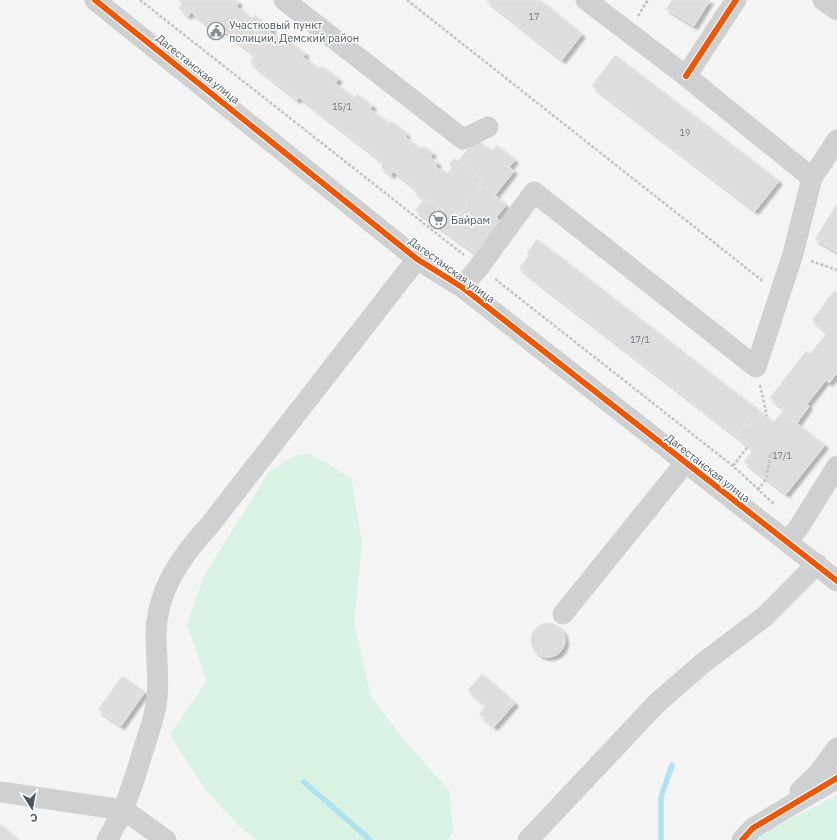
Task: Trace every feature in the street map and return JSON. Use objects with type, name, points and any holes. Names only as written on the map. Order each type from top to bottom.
[{"type":"street","name":"Дагестанская улица","points":[[95,0],[417,259],[462,287],[685,463],[787,542],[836,577]]},
{"type":"street","points":[[284,0],[463,139],[488,127]]},
{"type":"street","points":[[586,0],[686,76],[812,178]]},
{"type":"street","points":[[686,76],[736,0]]},
{"type":"street","points":[[823,0],[837,10]]},
{"type":"street","points":[[462,287],[479,267],[534,192],[756,367],[793,254],[812,178],[837,140]]},
{"type":"street","points":[[107,840],[124,810],[135,783],[154,719],[157,698],[156,633],[160,608],[165,590],[174,570],[190,547],[209,526],[417,259]]},
{"type":"street","points":[[563,614],[685,463]]},
{"type":"street","points":[[787,542],[799,527],[837,466]]},
{"type":"street","points":[[528,840],[658,703],[703,663],[764,617],[817,564]]},
{"type":"street","points":[[778,813],[818,774],[837,748]]},
{"type":"street","points":[[742,840],[753,828],[837,778]]},
{"type":"street","points":[[0,792],[124,810],[166,840]]},
{"type":"path","points":[[407,0],[758,279],[781,294]]},
{"type":"path","points":[[793,254],[837,270]]},
{"type":"path","points":[[756,367],[766,416]]},
{"type":"path","points":[[733,466],[748,446]]},
{"type":"path","points":[[758,490],[766,479],[771,452]]},
{"type":"green space","points":[[309,453],[351,478],[362,542],[354,623],[371,697],[403,739],[449,790],[453,830],[448,840],[256,840],[239,826],[204,788],[170,734],[207,681],[187,625],[204,576],[268,473],[291,457]]},
{"type":"green space","points":[[837,795],[837,840],[752,840],[755,838]]},
{"type":"building","points":[[178,0],[236,0],[239,2],[236,6],[252,18],[255,15],[273,29],[270,32],[286,44],[289,41],[306,54],[303,57],[320,69],[322,66],[339,79],[335,83],[354,98],[357,94],[373,106],[370,109],[389,123],[391,121],[407,134],[405,137],[421,149],[424,146],[433,153],[430,157],[438,163],[435,166],[441,171],[442,169],[447,174],[452,167],[449,165],[454,158],[482,179],[478,185],[481,188],[474,197],[471,194],[465,201],[468,204],[460,214],[457,211],[452,217],[432,201],[430,204],[413,190],[415,188],[393,171],[391,175],[381,167],[384,163],[299,97],[297,100],[250,62],[255,55],[222,30],[219,34],[191,12],[188,16],[179,8],[183,4]]},
{"type":"building","points":[[486,0],[540,0],[582,34],[562,60]]},
{"type":"building","points":[[672,0],[710,0],[694,26],[666,9]]},
{"type":"building","points":[[615,55],[779,181],[755,211],[592,86]]},
{"type":"building","points":[[476,139],[492,151],[497,145],[515,160],[509,167],[514,171],[495,195],[506,205],[496,218],[503,223],[478,255],[415,210],[425,199],[430,204],[432,201],[452,217],[457,211],[460,214],[468,204],[465,201],[471,194],[474,197],[481,188],[478,185],[482,179],[458,161]]},
{"type":"building","points":[[837,204],[837,252],[815,239]]},
{"type":"building","points":[[537,239],[761,412],[748,427],[745,424],[736,436],[519,268],[529,255],[527,253]]},
{"type":"building","points":[[834,291],[837,293],[837,373],[829,383],[826,380],[807,404],[809,406],[797,423],[782,412],[784,409],[770,398],[806,351],[810,354],[827,332],[812,320]]},
{"type":"building","points":[[761,412],[774,422],[782,412],[825,445],[786,494],[744,462],[753,450],[736,436],[745,424],[748,427]]},
{"type":"building","points":[[545,623],[551,623],[555,624],[562,630],[565,640],[564,647],[558,654],[551,657],[545,657],[541,656],[534,650],[531,643],[531,637],[532,633],[538,626]]},
{"type":"building","points":[[482,674],[515,703],[494,727],[479,714],[486,706],[468,690]]},
{"type":"building","points":[[122,676],[145,692],[121,726],[98,710]]},
{"type":"building","points":[[0,824],[18,840],[0,840]]},
{"type":"waterway","points":[[661,840],[661,797],[672,765]]},
{"type":"waterway","points":[[304,782],[369,840]]},
{"type":"cycle path","points":[[95,0],[417,259],[462,287],[837,581]]},
{"type":"cycle path","points":[[686,76],[736,0]]},
{"type":"cycle path","points":[[742,840],[753,828],[837,778]]},
{"type":"place","name":"Участковый пункт полиции, Демский район","points":[[216,31]]},
{"type":"place","name":"Байрам","points":[[438,220]]}]
